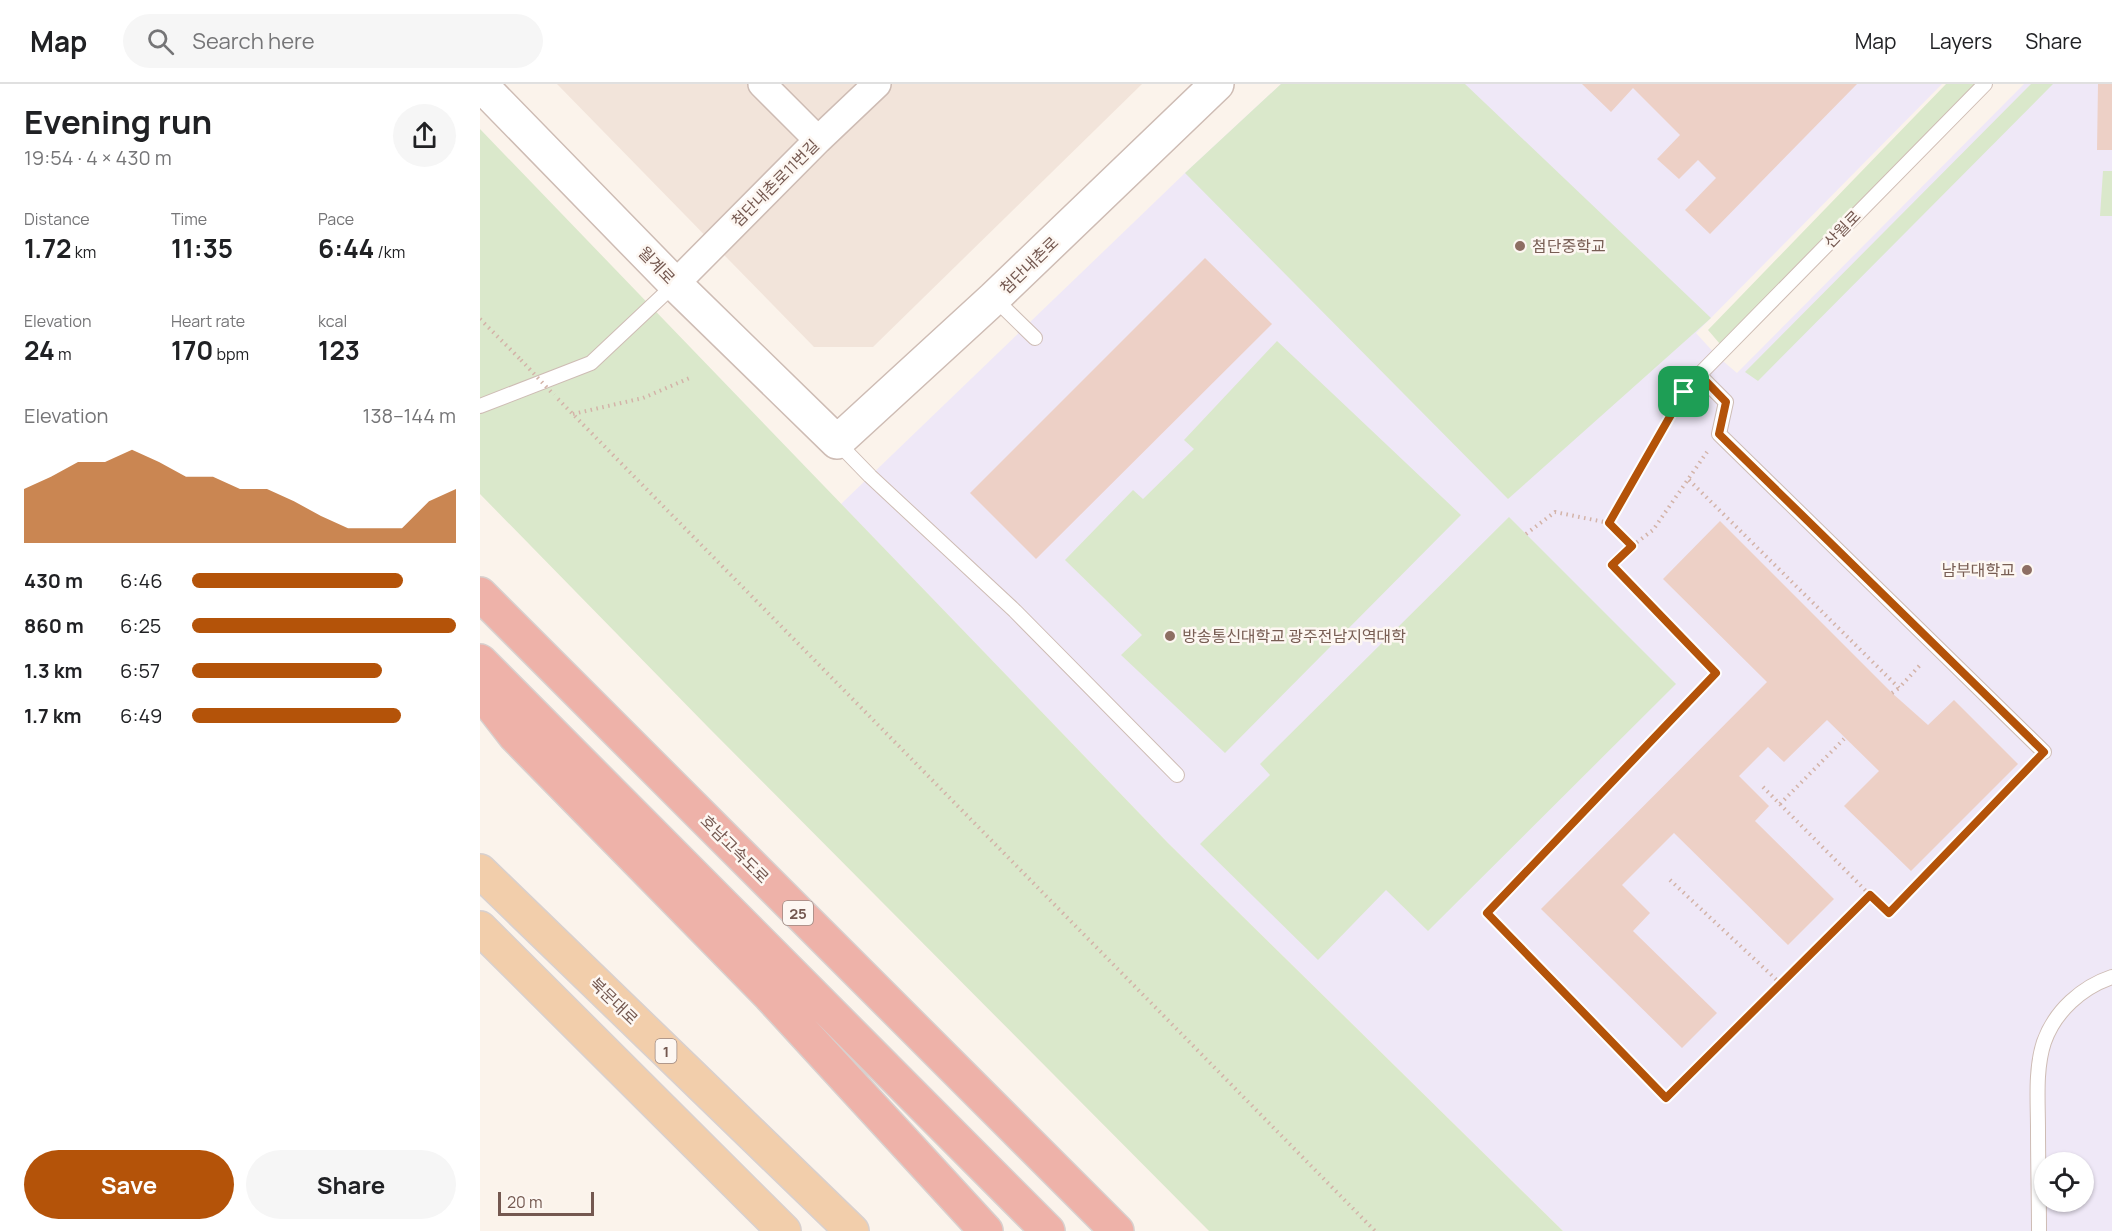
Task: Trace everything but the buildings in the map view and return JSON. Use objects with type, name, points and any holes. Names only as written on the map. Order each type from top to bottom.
[{"type":"highway","name":"호남고속도로","points":[[480,594],[1117,1231]]},
{"type":"highway","points":[[480,661],[1048,1231]]},
{"type":"highway","points":[[480,691],[515,736],[770,996],[986,1231]]},
{"type":"main road","name":"북문대로","points":[[480,871],[852,1231]]},
{"type":"main road","points":[[480,928],[784,1231]]},
{"type":"street","name":"월계로","points":[[480,84],[675,284],[837,442]]},
{"type":"street","points":[[762,84],[818,140]]},
{"type":"street","name":"첨단내촌로11번길","points":[[675,284],[877,84]]},
{"type":"street","name":"첨단내촌로","points":[[837,442],[994,298],[1217,84]]},
{"type":"lane","name":"산월로","points":[[1700,375],[1985,84]]},
{"type":"lane","points":[[480,406],[591,363],[675,284]]},
{"type":"lane","points":[[994,298],[1035,338]]},
{"type":"lane","points":[[1700,375],[1726,402],[1719,434],[2044,752]]},
{"type":"lane","points":[[837,442],[870,476],[1015,611],[1177,775]]},
{"type":"lane","points":[[2039,1231],[2038,1104],[2044,1042],[2063,1010],[2077,996],[2097,982],[2112,977]]},
{"type":"path","points":[[480,319],[1375,1231]]},
{"type":"path","points":[[1609,523],[1684,392],[1700,375]]},
{"type":"path","points":[[573,414],[643,398],[692,377]]},
{"type":"path","points":[[1719,434],[1653,530],[1612,565],[1716,673],[1487,913],[1666,1098],[1870,895]]},
{"type":"path","points":[[1689,480],[1899,688]]},
{"type":"path","points":[[1526,534],[1555,512],[1609,523],[1632,546]]},
{"type":"path","points":[[1892,693],[1937,648]]},
{"type":"path","points":[[1780,804],[1844,739]]},
{"type":"path","points":[[1763,787],[1889,913],[2044,752]]},
{"type":"path","points":[[1670,880],[1781,984]]},
{"type":"shaded area","points":[[557,84],[1142,84],[873,347],[814,347]]},
{"type":"shaded area","points":[[1281,84],[1942,84],[1696,333],[1737,373],[2024,84],[2112,84],[2112,1231],[1563,1231],[1168,843],[841,504],[1185,173]]},
{"type":"green space","name":"첨단중학교","points":[[1281,84],[1465,84],[1711,318],[1508,499],[1185,173]]},
{"type":"green space","points":[[1946,84],[1975,84],[1720,344],[1708,330]]},
{"type":"green space","points":[[2031,84],[2053,84],[1758,381],[1745,372]]},
{"type":"green space","points":[[480,129],[1168,843],[1563,1231],[1209,1231],[707,726],[480,494]]},
{"type":"green space","points":[[2103,171],[2112,171],[2112,216],[2100,216]]},
{"type":"green space","points":[[1277,341],[1461,515],[1225,753],[1121,655],[1142,635],[1065,560],[1133,490],[1143,499],[1194,449],[1184,440]]},
{"type":"green space","points":[[1509,517],[1676,684],[1428,931],[1386,890],[1318,960],[1200,844],[1270,775],[1260,764]]},
{"type":"place","name":"첨단중학교","points":[[1520,246]]},
{"type":"place","name":"남부대학교","points":[[2027,570]]},
{"type":"place","name":"방송통신대학교 광주전남지역대학","points":[[1170,636]]},
{"type":"route","points":[[1700,375],[1726,402],[1719,434],[2044,752],[1889,913],[1870,895],[1666,1098],[1487,913],[1716,673],[1612,565],[1632,546],[1609,523],[1684,392],[1700,375]]}]
